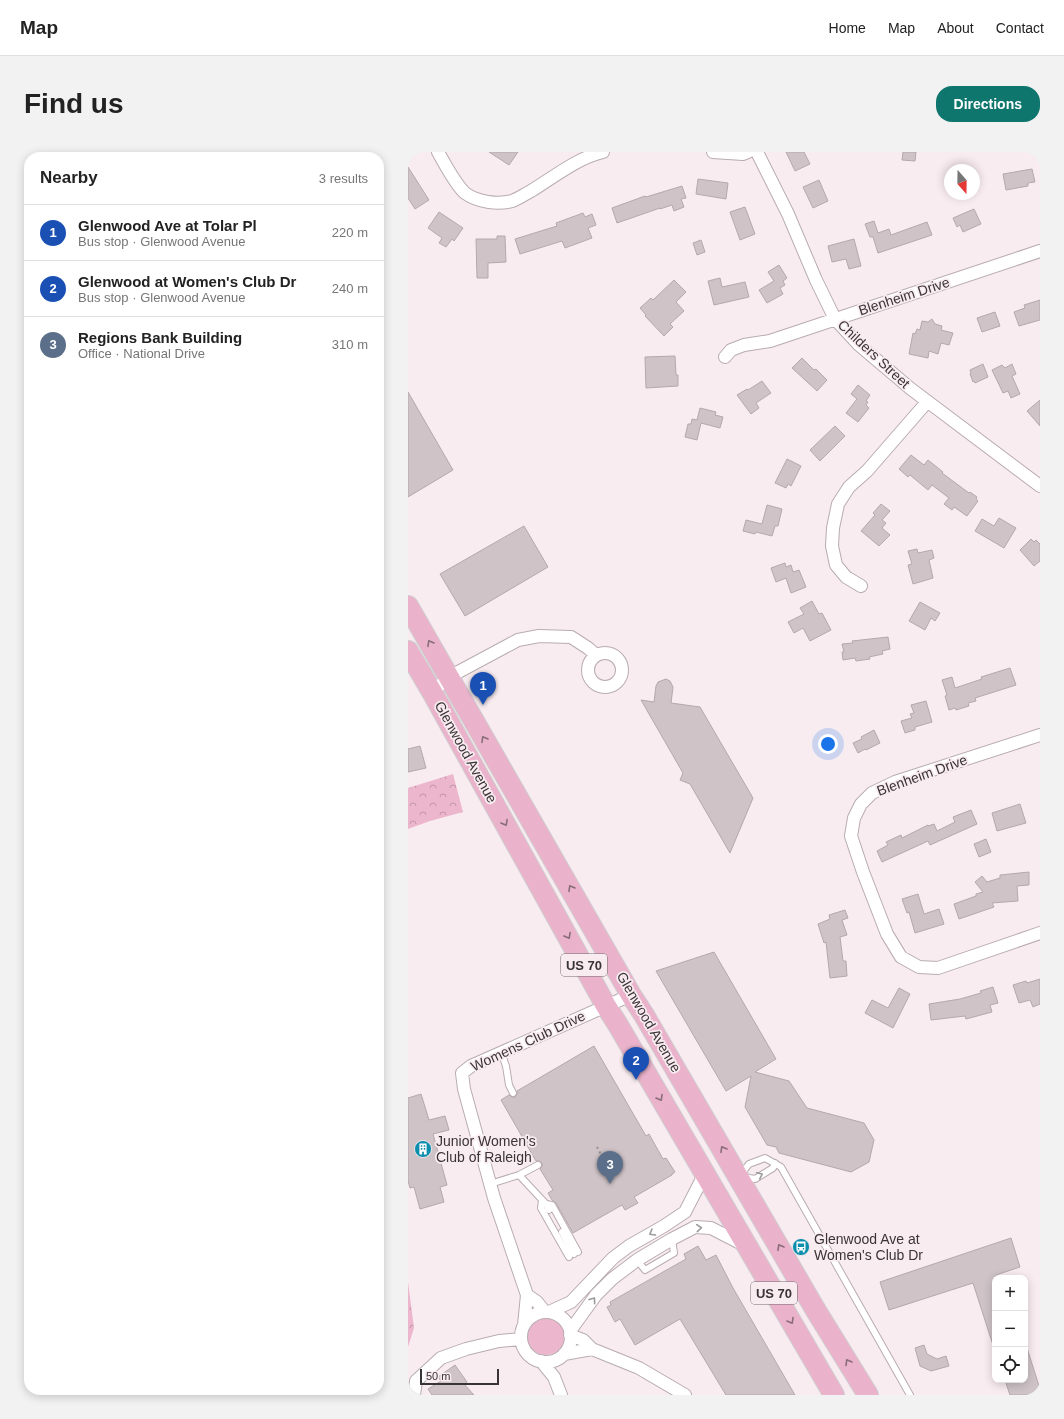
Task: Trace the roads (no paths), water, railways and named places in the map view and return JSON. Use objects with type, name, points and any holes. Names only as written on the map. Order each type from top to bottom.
[{"type":"main road","name":"Glenwood Avenue","points":[[408,606],[631,995],[648,1021],[740,1177],[815,1309],[868,1395]]},
{"type":"main road","name":"Glenwood Avenue","points":[[408,651],[606,1006],[834,1395]]},
{"type":"main road","points":[[710,1183],[740,1177]]},
{"type":"street","points":[[438,152],[452,176],[465,192],[479,199],[496,203],[513,201],[570,166],[593,154],[603,152]]},
{"type":"street","points":[[713,152],[743,154],[748,152]]},
{"type":"street","name":"Childers Street","points":[[757,152],[788,214],[816,280],[835,319],[859,344],[927,402],[1040,486]]},
{"type":"street","name":"Blenheim Drive","points":[[725,357],[731,350],[744,345],[770,341],[1040,251]]},
{"type":"street","points":[[861,586],[846,577],[836,565],[832,546],[833,528],[838,504],[849,487],[867,471],[927,402]]},
{"type":"street","points":[[432,692],[449,677],[518,640],[540,636],[571,637],[596,655]]},
{"type":"street","name":"Blenheim Drive","points":[[1040,735],[895,782],[872,793],[861,804],[854,818],[851,836],[863,872],[888,934],[901,957],[919,967],[938,968],[1040,933]]},
{"type":"street","name":"Womens Club Drive","points":[[524,1325],[527,1295],[490,1184],[464,1089],[462,1073],[471,1066],[501,1052],[631,995]]},
{"type":"street","points":[[592,1349],[561,1356],[549,1361],[541,1361],[533,1358],[527,1353],[523,1347],[521,1332],[524,1325],[533,1316],[571,1302],[613,1258],[629,1246],[664,1226],[684,1212],[710,1183]]},
{"type":"street","points":[[570,1333],[596,1295],[612,1279],[637,1260],[695,1227],[711,1228],[747,1246]]},
{"type":"street","points":[[527,1295],[547,1312],[556,1314],[562,1319],[567,1324],[570,1333],[568,1348],[561,1356],[554,1377]]},
{"type":"street","points":[[570,1333],[583,1340],[592,1349],[639,1368],[685,1395]]},
{"type":"street","points":[[414,1395],[416,1381],[441,1358],[466,1349],[499,1341],[521,1339]]},
{"type":"street","points":[[541,1361],[554,1377],[561,1395]]},
{"type":"lane","points":[[501,1052],[506,1066],[509,1085],[513,1093]]},
{"type":"lane","points":[[740,1177],[749,1164],[765,1158],[781,1167],[910,1395]]},
{"type":"lane","points":[[740,1177],[756,1178],[773,1168],[774,1163]]},
{"type":"lane","points":[[490,1184],[519,1175],[538,1165]]},
{"type":"lane","points":[[519,1175],[546,1205],[552,1205],[574,1254]]},
{"type":"lane","points":[[546,1205],[542,1208],[574,1254]]},
{"type":"lane","points":[[562,1232],[574,1254]]},
{"type":"place","name":"Glenwood Ave at Tolar Pl","points":[[483,705]]},
{"type":"place","name":"Glenwood at Women's Club Dr","points":[[636,1080]]},
{"type":"place","name":"Junior Women's Club of Raleigh","points":[[423,1149]]},
{"type":"place","name":"Regions Bank Building","points":[[610,1184]]},
{"type":"place","name":"Glenwood Ave at Women's Club Dr","points":[[801,1247]]}]
